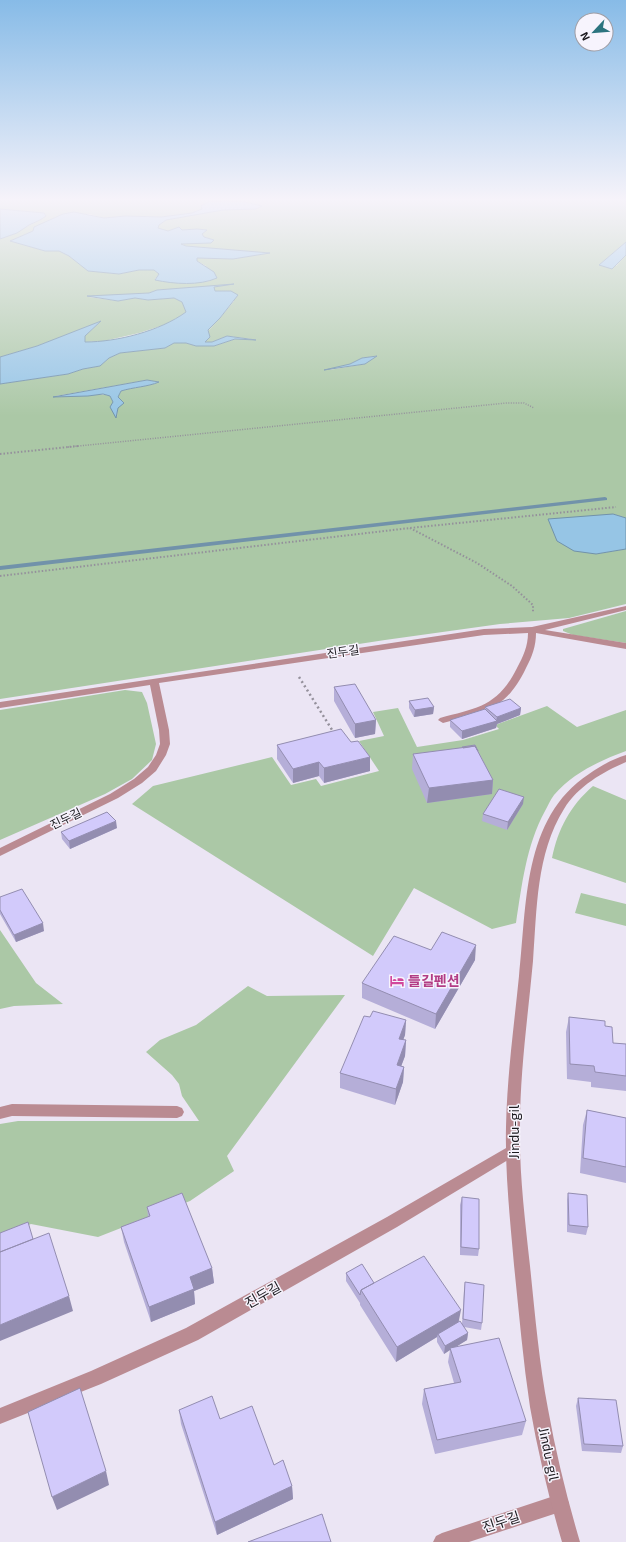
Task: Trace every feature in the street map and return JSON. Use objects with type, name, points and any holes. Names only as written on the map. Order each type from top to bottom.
[{"type":"street","name":"진두길","points":[[0,705],[288,660],[484,632],[532,630],[626,608]]},
{"type":"street","name":"진두길","points":[[532,630],[626,646]]},
{"type":"street","points":[[443,720],[486,707],[498,702],[504,696],[518,675],[528,655],[533,640],[532,630]]},
{"type":"street","name":"진두길","points":[[0,852],[114,796],[138,781],[152,769],[161,755],[165,744],[164,730],[154,681]]},
{"type":"street","name":"Jindu-gil","points":[[571,1542],[560,1503],[539,1409],[536,1386],[517,1222],[513,1150],[515,1080],[533,895],[539,856],[560,807],[574,789],[592,776],[626,758]]},
{"type":"street","points":[[0,1113],[12,1110],[177,1112]]},
{"type":"street","name":"진두길","points":[[0,1416],[95,1378],[192,1334],[392,1222],[513,1150]]},
{"type":"street","name":"진두길","points":[[442,1542],[560,1503]]},
{"type":"path","points":[[0,454],[507,403],[524,403],[534,408]]},
{"type":"path","points":[[0,576],[410,528],[616,507]]},
{"type":"path","points":[[410,528],[477,562],[512,586],[533,605],[532,630]]},
{"type":"path","points":[[288,660],[336,736]]},
{"type":"green space","points":[[0,272],[98,272],[119,274],[129,272],[156,272],[159,274],[155,279],[182,283],[210,281],[208,272],[626,272],[626,518],[613,514],[596,554],[626,549],[626,604],[569,618],[500,624],[385,640],[0,699],[0,384],[68,374],[83,369],[100,366],[109,358],[120,353],[165,348],[174,343],[186,343],[196,346],[214,346],[235,339],[251,339],[227,336],[205,343],[208,331],[234,301],[230,291],[215,291],[213,287],[227,285],[157,290],[149,293],[89,297],[118,301],[135,298],[148,300],[174,298],[182,302],[186,312],[170,323],[139,333],[104,341],[85,342],[85,336],[100,322],[37,346],[0,357]],"holes":[[[376,356],[365,364],[329,370],[350,364],[362,358]],[[147,380],[158,382],[121,391],[118,397],[117,417],[110,396],[56,396]]]},
{"type":"green space","points":[[626,611],[626,643],[573,635],[563,631],[563,629]]},
{"type":"green space","points":[[125,690],[142,692],[147,703],[156,744],[152,760],[132,779],[105,794],[0,840],[0,710]]},
{"type":"green space","points":[[547,706],[577,727],[626,710],[626,751],[587,768],[569,780],[554,795],[533,838],[523,880],[516,923],[492,929],[414,888],[373,956],[132,804],[153,786],[272,757],[291,785],[316,779],[321,786],[379,771],[359,741],[384,736],[373,712],[398,708],[417,747],[463,740],[499,729],[495,725]]},
{"type":"green space","points":[[593,786],[626,800],[626,883],[552,858],[558,837],[566,819],[578,802]]},
{"type":"green space","points":[[581,893],[626,904],[626,926],[575,913]]},
{"type":"green space","points":[[0,930],[36,983],[63,1004],[14,1006],[0,1009]]},
{"type":"green space","points":[[248,986],[267,996],[345,995],[227,1156],[234,1171],[190,1201],[98,1237],[31,1224],[0,1236],[0,1124],[18,1121],[199,1121],[182,1096],[179,1084],[172,1075],[146,1052],[160,1040],[196,1025]]},
{"type":"water","points":[[98,272],[129,272],[119,274]]},
{"type":"water","points":[[156,272],[214,272],[217,278],[210,281],[178,283],[155,280],[159,274]]},
{"type":"water","points":[[234,284],[214,287],[215,291],[231,291],[238,295],[220,318],[208,330],[210,337],[205,342],[212,342],[227,336],[256,340],[235,339],[214,346],[196,346],[186,343],[174,343],[165,348],[120,353],[109,358],[100,366],[83,369],[68,374],[0,384],[0,357],[37,346],[101,321],[85,336],[85,342],[111,340],[138,334],[164,325],[186,312],[182,302],[174,298],[148,300],[135,298],[118,301],[87,296],[149,293],[157,290]]},
{"type":"water","points":[[377,356],[365,364],[324,370],[350,364],[362,358]]},
{"type":"water","points":[[147,380],[159,382],[121,391],[118,397],[124,403],[118,408],[116,418],[110,407],[113,402],[110,396],[103,394],[53,397]]},
{"type":"water","points":[[613,514],[626,518],[626,549],[596,554],[574,551],[557,541],[548,519]]},
{"type":"building","points":[[355,684],[376,720],[355,724],[334,687]]},
{"type":"building","points":[[428,698],[434,707],[415,710],[409,701]]},
{"type":"building","points":[[510,699],[521,708],[497,717],[485,707]]},
{"type":"building","points":[[485,709],[497,721],[462,731],[450,720]]},
{"type":"building","points":[[341,729],[351,742],[358,741],[370,757],[324,768],[319,762],[293,769],[277,745]]},
{"type":"building","points":[[475,745],[478,751],[475,746],[462,747]]},
{"type":"building","points":[[475,746],[493,780],[429,788],[413,754]]},
{"type":"building","points":[[499,789],[524,797],[508,822],[483,814]]},
{"type":"building","points":[[107,812],[116,821],[69,841],[61,832]]},
{"type":"building","points":[[22,889],[43,923],[14,935],[0,910],[0,897]]},
{"type":"building","points":[[442,932],[476,945],[436,1014],[362,983],[394,936],[431,950]]},
{"type":"building","points":[[373,1011],[406,1020],[399,1039],[406,1040],[397,1065],[404,1067],[396,1089],[340,1073],[364,1016],[370,1017]]},
{"type":"building","points":[[569,1017],[605,1021],[605,1026],[612,1027],[613,1043],[626,1044],[626,1076],[595,1072],[594,1066],[570,1064]]},
{"type":"building","points":[[587,1110],[626,1118],[626,1167],[583,1158]]},
{"type":"building","points":[[182,1193],[212,1268],[190,1277],[194,1289],[149,1307],[121,1227],[150,1216],[147,1207]]},
{"type":"building","points":[[568,1193],[587,1195],[588,1227],[569,1225]]},
{"type":"building","points":[[462,1197],[479,1199],[479,1249],[461,1247]]},
{"type":"building","points":[[28,1222],[33,1239],[0,1252],[0,1233]]},
{"type":"building","points":[[49,1233],[69,1296],[0,1325],[0,1252]]},
{"type":"building","points":[[424,1256],[461,1310],[397,1347],[361,1290]]},
{"type":"building","points":[[362,1264],[374,1283],[361,1290],[360,1295],[346,1273]]},
{"type":"building","points":[[465,1282],[484,1285],[482,1323],[463,1319]]},
{"type":"building","points":[[460,1321],[468,1333],[445,1346],[438,1334]]},
{"type":"building","points":[[499,1338],[526,1421],[437,1440],[424,1389],[461,1382],[450,1348]]},
{"type":"building","points":[[80,1388],[106,1471],[52,1497],[28,1412]]},
{"type":"building","points":[[212,1396],[220,1419],[252,1406],[274,1465],[283,1460],[292,1486],[215,1522],[179,1410]]},
{"type":"building","points":[[578,1398],[616,1400],[623,1446],[584,1444]]},
{"type":"building","points":[[322,1514],[331,1542],[248,1542]]},
{"type":"waterway","points":[[0,568],[605,499]]},
{"type":"place","name":"들길펜션","points":[[397,981]]}]
